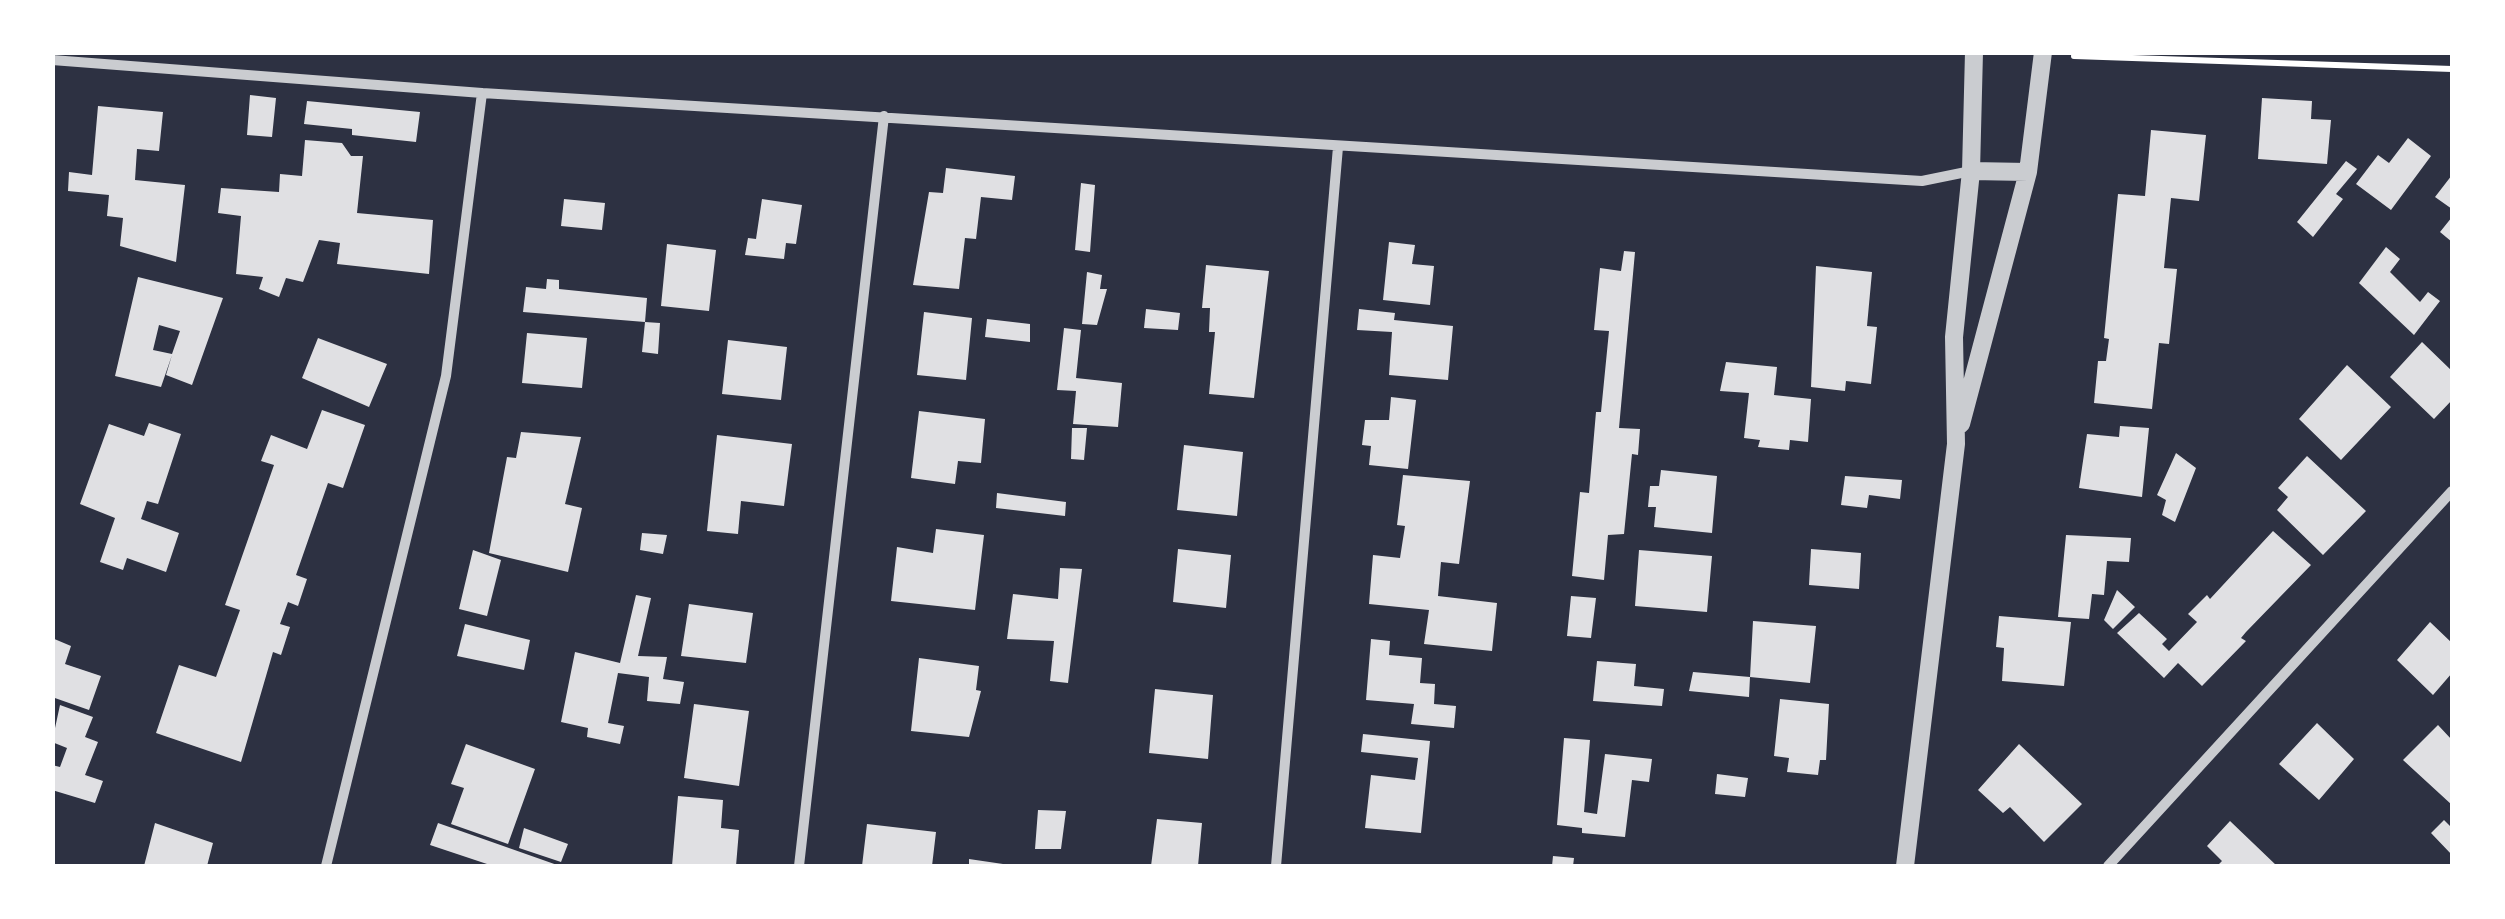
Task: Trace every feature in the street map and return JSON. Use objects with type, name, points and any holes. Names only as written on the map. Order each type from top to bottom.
[{"type":"street","points":[[1956,444],[1954,337],[1971,171],[1974,52]]},
{"type":"street","points":[[1905,866],[1956,444],[2028,172],[2043,54]]},
{"type":"street","points":[[52,60],[482,93],[1922,181],[1971,171],[2028,172]]},
{"type":"street","points":[[326,866],[446,376],[482,93]]},
{"type":"street","points":[[800,866],[884,116]]},
{"type":"street","points":[[1276,866],[1338,146]]},
{"type":"street","points":[[2108,866],[2452,492]]},
{"type":"path","points":[[2043,54],[2452,68]]},
{"type":"building","points":[[250,95],[276,98],[272,137],[247,135]]},
{"type":"building","points":[[2262,98],[2312,101],[2311,119],[2331,120],[2327,164],[2258,159]]},
{"type":"building","points":[[307,101],[420,112],[416,142],[352,135],[352,129],[304,124]]},
{"type":"building","points":[[98,106],[163,112],[159,151],[137,149],[135,180],[185,185],[176,262],[120,246],[123,218],[107,216],[109,195],[68,191],[69,172],[92,175]]},
{"type":"building","points":[[2151,130],[2206,135],[2199,201],[2171,198],[2164,268],[2177,269],[2169,344],[2159,343],[2152,409],[2094,403],[2098,361],[2106,361],[2109,339],[2104,338],[2118,194],[2145,196]]},
{"type":"building","points":[[2408,138],[2431,156],[2391,210],[2356,184],[2378,155],[2389,163]]},
{"type":"building","points":[[305,140],[342,143],[351,156],[363,156],[357,213],[433,220],[429,274],[337,264],[340,243],[319,240],[303,282],[286,278],[279,297],[259,289],[263,277],[236,274],[241,216],[218,213],[221,188],[279,192],[280,174],[302,176]]},
{"type":"building","points":[[2346,161],[2357,169],[2336,194],[2343,199],[2313,237],[2297,222]]},
{"type":"building","points":[[946,168],[1015,176],[1012,200],[981,197],[976,239],[965,238],[959,289],[913,285],[929,192],[943,193]]},
{"type":"building","points":[[2452,175],[2452,209],[2435,197]]},
{"type":"building","points":[[1081,183],[1095,185],[1090,252],[1075,250]]},
{"type":"building","points":[[564,199],[605,203],[602,230],[561,226]]},
{"type":"building","points":[[762,199],[802,205],[796,244],[786,243],[784,259],[745,255],[748,238],[756,239]]},
{"type":"building","points":[[2452,217],[2452,242],[2440,232]]},
{"type":"building","points":[[1389,242],[1415,245],[1412,264],[1434,266],[1430,305],[1383,300]]},
{"type":"building","points":[[667,244],[716,250],[709,311],[661,306]]},
{"type":"building","points":[[2386,247],[2400,259],[2390,272],[2420,302],[2428,292],[2440,301],[2414,335],[2359,283]]},
{"type":"building","points":[[1624,251],[1635,252],[1619,428],[1640,429],[1638,455],[1632,454],[1624,534],[1608,535],[1604,580],[1572,576],[1580,492],[1589,493],[1609,331],[1594,330],[1600,268],[1621,271]]},
{"type":"building","points":[[1206,265],[1269,271],[1254,398],[1209,394],[1215,332],[1209,332],[1210,308],[1202,308]]},
{"type":"building","points":[[1816,266],[1872,272],[1867,326],[1877,327],[1871,384],[1846,381],[1845,391],[1811,387]]},
{"type":"building","points":[[1087,272],[1102,275],[1100,289],[1107,289],[1097,325],[1082,324]]},
{"type":"building","points":[[138,277],[223,298],[192,385],[166,375],[172,355],[161,387],[115,376]],"holes":[[[159,325],[180,331],[172,354],[153,350]]]},
{"type":"building","points":[[547,279],[559,280],[559,289],[647,298],[645,322],[523,312],[526,287],[546,289]]},
{"type":"building","points":[[1146,309],[1180,313],[1178,330],[1144,328]]},
{"type":"building","points":[[1359,309],[1395,313],[1394,320],[1453,326],[1448,380],[1389,375],[1392,332],[1357,330]]},
{"type":"building","points":[[924,312],[972,318],[966,380],[917,375]]},
{"type":"building","points":[[987,319],[1030,324],[1030,342],[985,337]]},
{"type":"building","points":[[645,322],[660,323],[658,354],[642,352]]},
{"type":"building","points":[[1064,328],[1081,330],[1076,378],[1122,383],[1118,427],[1073,424],[1076,391],[1057,390]]},
{"type":"building","points":[[527,333],[587,338],[582,388],[522,383]]},
{"type":"building","points":[[318,338],[387,364],[369,407],[302,378]]},
{"type":"building","points":[[728,340],[787,347],[781,400],[722,394]]},
{"type":"building","points":[[2422,342],[2452,371],[2452,400],[2434,419],[2390,377]]},
{"type":"building","points":[[1726,362],[1777,367],[1774,395],[1811,399],[1808,442],[1790,440],[1789,450],[1758,447],[1760,440],[1744,438],[1749,393],[1720,391]]},
{"type":"building","points":[[2347,365],[2391,407],[2341,460],[2299,419]]},
{"type":"building","points":[[1391,397],[1416,400],[1408,469],[1369,465],[1371,446],[1362,445],[1365,420],[1389,420]]},
{"type":"building","points":[[322,410],[365,425],[343,488],[328,483],[296,575],[307,579],[298,606],[288,602],[280,624],[290,627],[281,655],[273,652],[241,762],[156,733],[179,665],[216,677],[240,610],[225,605],[274,465],[261,461],[271,435],[307,449]]},
{"type":"building","points":[[919,411],[985,419],[981,463],[958,461],[955,484],[911,478]]},
{"type":"building","points":[[149,423],[181,434],[158,504],[147,501],[141,519],[179,533],[166,572],[127,558],[123,570],[100,562],[115,518],[80,504],[109,424],[144,436]]},
{"type":"building","points":[[2120,426],[2149,428],[2142,497],[2079,488],[2087,434],[2119,437]]},
{"type":"building","points":[[1072,428],[1087,428],[1084,460],[1071,459]]},
{"type":"building","points":[[521,432],[581,437],[565,504],[582,508],[568,572],[489,553],[507,457],[516,458]]},
{"type":"building","points":[[717,435],[792,444],[784,506],[741,501],[738,534],[707,531]]},
{"type":"building","points":[[1184,445],[1243,452],[1237,516],[1177,510]]},
{"type":"building","points":[[2176,453],[2196,468],[2175,522],[2162,515],[2166,500],[2157,495]]},
{"type":"building","points":[[2307,456],[2366,511],[2323,555],[2277,510],[2288,497],[2278,488]]},
{"type":"building","points":[[1661,470],[1717,476],[1712,533],[1654,527],[1656,507],[1648,507],[1650,486],[1659,486]]},
{"type":"building","points":[[1403,475],[1470,481],[1459,564],[1441,562],[1438,596],[1497,603],[1492,651],[1424,644],[1429,610],[1369,604],[1373,555],[1400,558],[1405,526],[1397,525]]},
{"type":"building","points":[[1845,476],[1902,480],[1900,499],[1869,495],[1867,508],[1841,505]]},
{"type":"building","points":[[997,493],[1066,502],[1065,516],[996,508]]},
{"type":"building","points":[[936,529],[984,535],[975,610],[891,601],[897,547],[933,553]]},
{"type":"building","points":[[2273,531],[2311,565],[2246,632],[2241,638],[2246,641],[2202,686],[2178,663],[2164,678],[2117,633],[2139,613],[2167,639],[2162,644],[2169,651],[2197,622],[2188,614],[2207,595],[2210,599]]},
{"type":"building","points":[[642,533],[667,535],[663,554],[640,550]]},
{"type":"building","points":[[2066,535],[2131,538],[2129,562],[2107,561],[2104,595],[2092,594],[2089,619],[2058,617]]},
{"type":"building","points":[[1178,549],[1231,555],[1226,608],[1173,602]]},
{"type":"building","points":[[1811,549],[1861,553],[1859,589],[1809,585]]},
{"type":"building","points":[[473,550],[501,560],[487,616],[459,609]]},
{"type":"building","points":[[1639,550],[1712,556],[1707,612],[1635,606]]},
{"type":"building","points":[[1060,568],[1082,569],[1068,683],[1050,681],[1054,641],[1007,639],[1013,594],[1058,599]]},
{"type":"building","points":[[2117,590],[2135,607],[2113,629],[2104,620]]},
{"type":"building","points":[[636,595],[651,598],[638,656],[667,657],[663,679],[684,682],[680,704],[647,701],[649,677],[618,673],[608,723],[624,726],[620,744],[587,737],[588,728],[561,722],[575,652],[620,663]]},
{"type":"building","points":[[1571,596],[1596,598],[1591,638],[1567,636]]},
{"type":"building","points":[[689,604],[753,613],[746,663],[681,656]]},
{"type":"building","points":[[1999,616],[2071,622],[2064,686],[2002,681],[2004,648],[1996,647]]},
{"type":"building","points":[[1753,621],[1816,626],[1810,683],[1750,677]]},
{"type":"building","points":[[2430,622],[2452,643],[2452,673],[2433,695],[2397,660]]},
{"type":"building","points":[[465,624],[530,640],[524,670],[457,656]]},
{"type":"building","points":[[52,638],[71,646],[65,664],[101,676],[89,710],[52,697]]},
{"type":"building","points":[[1371,639],[1390,641],[1389,655],[1422,658],[1420,683],[1435,684],[1434,704],[1456,706],[1454,728],[1411,724],[1414,704],[1366,700]]},
{"type":"building","points":[[919,658],[979,666],[976,690],[981,691],[969,737],[911,731]]},
{"type":"building","points":[[1597,661],[1636,664],[1634,686],[1664,689],[1662,706],[1593,701]]},
{"type":"building","points":[[1693,672],[1750,677],[1749,697],[1689,691]]},
{"type":"building","points":[[1155,689],[1213,695],[1208,759],[1149,753]]},
{"type":"building","points":[[1780,699],[1829,704],[1826,760],[1820,760],[1818,775],[1787,772],[1789,758],[1774,756]]},
{"type":"building","points":[[694,704],[749,711],[739,786],[684,778]]},
{"type":"building","points":[[60,705],[93,717],[85,737],[98,742],[85,775],[103,781],[95,803],[52,790],[52,765],[60,767],[67,748],[52,742]]},
{"type":"building","points":[[2317,723],[2354,759],[2319,800],[2279,764]]},
{"type":"building","points":[[2438,725],[2452,740],[2452,805],[2403,760]]},
{"type":"building","points":[[1363,734],[1430,741],[1421,833],[1365,828],[1371,775],[1415,780],[1418,758],[1361,752]]},
{"type":"building","points":[[1564,738],[1590,740],[1584,812],[1597,814],[1605,754],[1652,759],[1649,782],[1632,780],[1625,837],[1582,833],[1582,828],[1557,825]]},
{"type":"building","points":[[466,744],[535,769],[508,844],[451,824],[464,788],[451,784]]},
{"type":"building","points":[[2019,744],[2082,804],[2044,842],[2010,807],[2003,813],[1978,790]]},
{"type":"building","points":[[1717,774],[1748,778],[1745,797],[1715,794]]},
{"type":"building","points":[[678,796],[723,800],[721,828],[739,830],[736,866],[672,866]]},
{"type":"building","points":[[1038,810],[1066,811],[1061,849],[1035,849]]},
{"type":"building","points":[[1157,819],[1202,823],[1198,866],[1151,866]]},
{"type":"building","points":[[2444,820],[2452,828],[2452,855],[2431,833]]},
{"type":"building","points":[[2230,821],[2277,866],[2217,866],[2222,861],[2207,846]]},
{"type":"building","points":[[155,823],[213,843],[207,866],[144,866]]},
{"type":"building","points":[[438,823],[560,866],[493,866],[430,845]]},
{"type":"building","points":[[867,824],[936,832],[932,866],[862,866]]},
{"type":"building","points":[[524,828],[568,844],[561,862],[519,848]]},
{"type":"building","points":[[1553,856],[1574,858],[1573,866],[1552,866]]},
{"type":"building","points":[[969,859],[1003,864],[969,866]]}]
